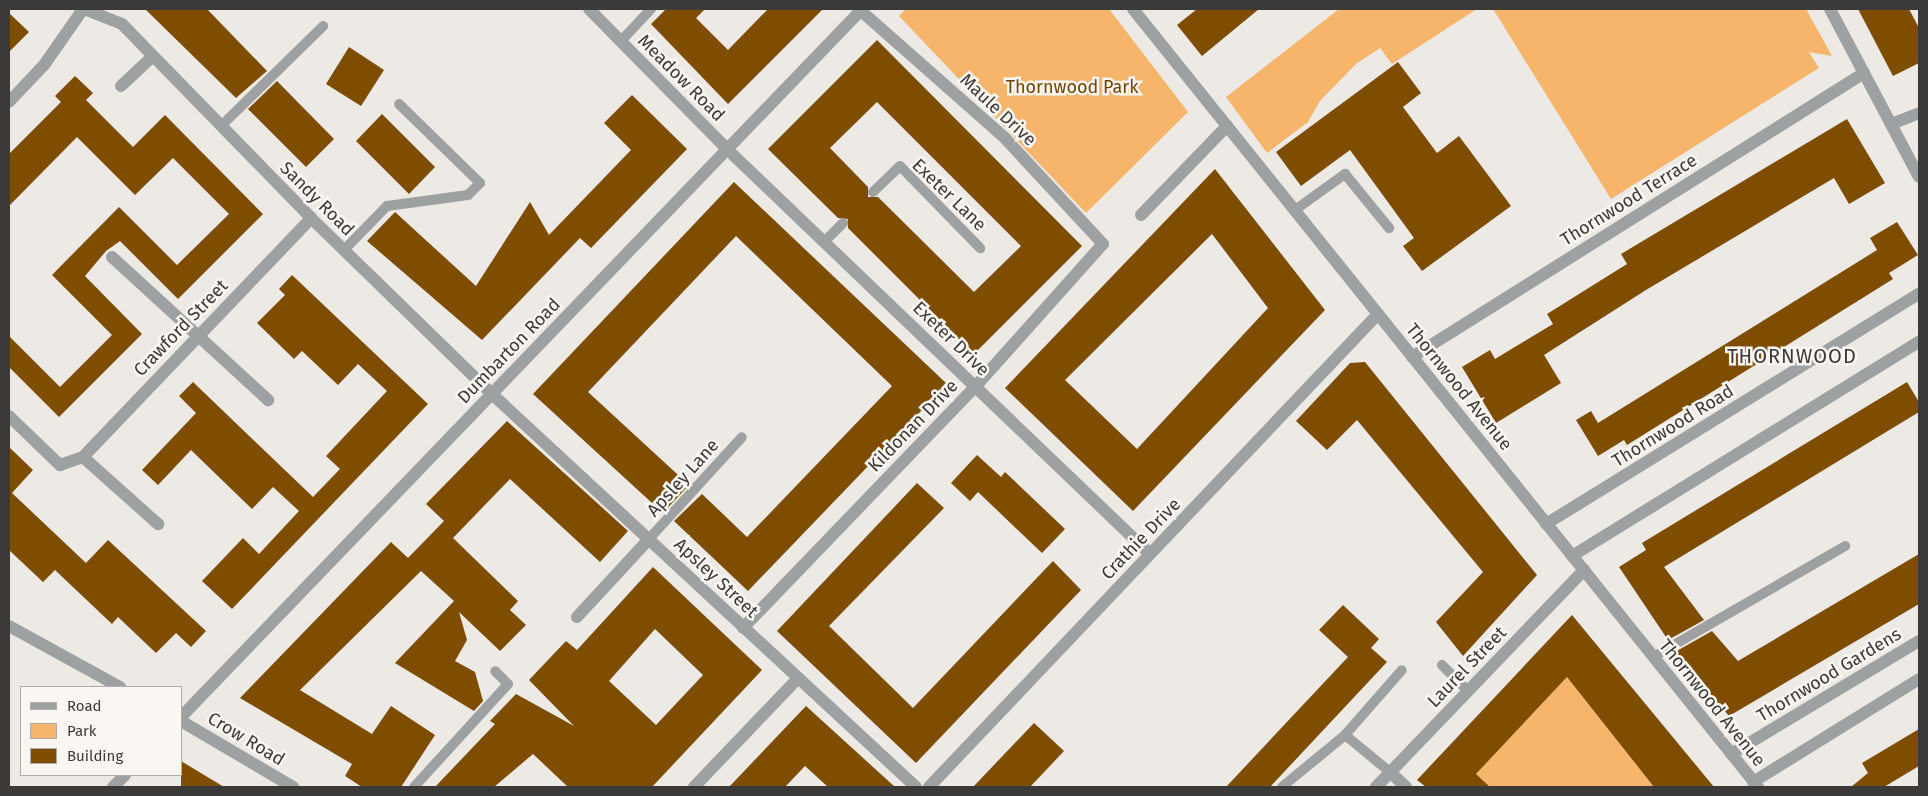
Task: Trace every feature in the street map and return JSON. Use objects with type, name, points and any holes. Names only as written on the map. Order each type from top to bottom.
[{"type":"street","name":"Sandy Road","points":[[84,9],[122,24],[311,218],[492,394]]},
{"type":"street","points":[[9,102],[44,65],[84,9]]},
{"type":"street","name":"Meadow Road","points":[[589,9],[728,150]]},
{"type":"street","points":[[1830,9],[1919,177]]},
{"type":"street","name":"Thornwood Avenue","points":[[1137,10],[1294,210],[1756,785]]},
{"type":"street","name":"Dumbarton Road","points":[[182,718],[728,150],[858,11]]},
{"type":"street","name":"Maule Drive","points":[[858,11],[1005,138],[1104,244]]},
{"type":"street","points":[[121,86],[152,56]]},
{"type":"street","name":"Thornwood Terrace","points":[[1412,357],[1864,74]]},
{"type":"street","points":[[1890,124],[1919,113]]},
{"type":"street","points":[[1141,215],[1227,126]]},
{"type":"street","name":"Exeter Drive","points":[[728,150],[1150,554]]},
{"type":"street","name":"Crawford Street","points":[[80,458],[311,218]]},
{"type":"street","name":"Kildonan Drive","points":[[743,628],[975,387],[1104,244]]},
{"type":"street","points":[[112,257],[196,338],[268,400]]},
{"type":"street","name":"Thornwood Road","points":[[1546,524],[1919,294]]},
{"type":"street","name":"Crathie Drive","points":[[929,787],[1378,314]]},
{"type":"street","points":[[1572,556],[1919,342]]},
{"type":"street","name":"Apsley Street","points":[[492,394],[916,787]]},
{"type":"street","points":[[9,416],[60,465],[80,458],[158,524]]},
{"type":"street","points":[[577,617],[648,540]]},
{"type":"street","name":"Laurel Street","points":[[1376,787],[1584,570]]},
{"type":"street","points":[[9,626],[118,686]]},
{"type":"street","name":"Thornwood Gardens","points":[[1731,754],[1919,641]]},
{"type":"street","points":[[694,787],[798,678]]},
{"type":"street","points":[[1756,785],[1919,679]]},
{"type":"street","name":"Crow Road","points":[[182,720],[293,787]]},
{"type":"street","points":[[1390,772],[1406,787]]},
{"type":"street","points":[[113,787],[124,776]]},
{"type":"lane","points":[[621,41],[651,9]]},
{"type":"lane","points":[[221,126],[323,26]]},
{"type":"lane","points":[[344,250],[387,206],[468,195],[480,183],[399,104]]},
{"type":"lane","name":"Exeter Lane","points":[[873,192],[900,166],[980,248]]},
{"type":"lane","points":[[1294,210],[1345,174],[1389,228]]},
{"type":"lane","points":[[824,242],[842,223]]},
{"type":"lane","name":"Apsley Lane","points":[[648,540],[742,438]]},
{"type":"lane","points":[[1653,657],[1845,546]]},
{"type":"lane","points":[[1442,665],[1468,691]]},
{"type":"lane","points":[[1282,787],[1345,735],[1402,670]]},
{"type":"lane","points":[[414,787],[508,684],[495,671]]},
{"type":"lane","points":[[1345,735],[1390,772]]},
{"type":"green space","name":"Thornwood Park","points":[[906,9],[1109,9],[1188,112],[1086,213],[899,16]]},
{"type":"green space","points":[[1339,9],[1477,9],[1392,64],[1380,48],[1356,64],[1320,101],[1308,122],[1267,153],[1226,97]]},
{"type":"green space","points":[[1493,9],[1806,9],[1832,56],[1809,52],[1819,68],[1611,199]]},
{"type":"green space","points":[[1567,677],[1654,787],[1490,787],[1476,774]]},
{"type":"building","points":[[145,9],[207,9],[267,71],[236,98]]},
{"type":"building","points":[[666,9],[705,9],[696,18],[728,50],[768,9],[823,9],[728,104],[651,24]]},
{"type":"building","points":[[1197,9],[1259,9],[1202,56],[1177,25]]},
{"type":"building","points":[[1858,9],[1909,9],[1919,28],[1919,63],[1893,76]]},
{"type":"building","points":[[9,13],[29,32],[9,52]]},
{"type":"building","points":[[877,40],[1082,246],[974,354],[848,228],[848,219],[838,218],[768,149]],"holes":[[[877,102],[1021,246],[974,292],[878,197],[868,197],[868,187],[830,148]]]},
{"type":"building","points":[[349,47],[384,70],[361,106],[326,84]]},
{"type":"building","points":[[1398,62],[1421,93],[1403,107],[1437,153],[1459,136],[1511,206],[1422,271],[1403,246],[1414,238],[1350,150],[1301,186],[1276,152]]},
{"type":"building","points":[[75,76],[93,93],[86,100],[133,147],[165,115],[263,214],[178,299],[120,241],[106,251],[85,276],[142,334],[59,417],[9,367],[9,336],[60,387],[112,335],[52,275],[119,207],[177,265],[229,214],[173,158],[135,195],[77,137],[9,206],[9,154],[61,102],[55,96]]},
{"type":"building","points":[[277,81],[334,139],[306,167],[248,109]]},
{"type":"building","points":[[632,95],[687,149],[591,248],[580,238],[482,340],[367,241],[395,212],[476,286],[530,202],[549,235],[631,150],[604,123]]},
{"type":"building","points":[[382,114],[435,167],[409,194],[356,141]]},
{"type":"building","points":[[1847,119],[1885,183],[1849,204],[1834,178],[1646,290],[1544,355],[1561,383],[1496,423],[1462,367],[1490,350],[1495,359],[1553,324],[1547,314],[1627,264],[1621,254]]},
{"type":"building","points":[[1215,169],[1325,310],[1133,511],[1005,388]],"holes":[[[1212,234],[1268,308],[1137,449],[1065,380]]]},
{"type":"building","points":[[734,182],[947,384],[748,591],[674,521],[702,494],[747,537],[892,386],[736,236],[588,392],[689,485],[663,513],[533,394]]},
{"type":"building","points":[[1897,222],[1918,255],[1889,273],[1893,279],[1627,445],[1624,440],[1598,456],[1576,420],[1591,411],[1598,423],[1877,250],[1870,238]]},
{"type":"building","points":[[292,275],[428,404],[232,609],[202,581],[243,538],[259,554],[299,511],[273,487],[252,509],[191,450],[158,485],[142,470],[196,413],[179,396],[193,382],[313,497],[340,469],[326,456],[387,391],[358,364],[338,385],[302,351],[294,359],[257,323],[285,295],[279,289]]},
{"type":"building","points":[[1365,362],[1537,575],[1463,656],[1436,622],[1483,572],[1357,420],[1327,450],[1296,421],[1350,363]]},
{"type":"building","points":[[1907,382],[1919,402],[1919,412],[1664,567],[1704,620],[1668,640],[1619,567],[1646,550],[1642,543]]},
{"type":"building","points":[[507,421],[628,531],[600,562],[510,479],[453,538],[518,601],[510,610],[526,625],[500,651],[459,612],[467,640],[455,661],[475,672],[483,701],[474,711],[395,663],[454,601],[421,571],[300,690],[372,734],[391,706],[435,735],[401,787],[362,787],[345,776],[352,764],[240,698],[391,542],[408,558],[444,521],[426,504]]},
{"type":"building","points":[[9,447],[33,470],[12,493],[86,563],[108,540],[206,631],[191,647],[176,633],[156,653],[118,617],[112,624],[55,570],[43,582],[9,550]]},
{"type":"building","points":[[977,455],[1001,477],[1005,472],[1065,529],[1042,553],[978,492],[970,501],[951,483]]},
{"type":"building","points":[[917,483],[944,508],[829,626],[913,708],[1053,561],[1081,590],[916,763],[777,631]]},
{"type":"building","points":[[1919,554],[1919,604],[1729,716],[1675,652],[1712,631],[1738,661]]},
{"type":"building","points":[[653,567],[762,670],[652,787],[568,787],[533,754],[494,787],[435,787],[495,724],[490,721],[516,694],[574,726],[529,680],[566,641],[577,650]],"holes":[[[655,629],[703,675],[656,725],[609,681]]]},
{"type":"building","points":[[1343,605],[1379,639],[1371,648],[1387,662],[1270,787],[1226,787],[1348,657],[1319,630]]},
{"type":"building","points":[[1572,615],[1714,787],[1654,787],[1567,677],[1476,774],[1490,787],[1426,787],[1417,780]]},
{"type":"building","points":[[806,706],[895,787],[828,787],[805,766],[785,787],[729,787]]},
{"type":"building","points":[[1034,723],[1064,751],[1030,787],[973,787]]},
{"type":"building","points":[[1919,729],[1919,766],[1884,787],[1851,787],[1868,773],[1862,763]]},
{"type":"building","points":[[182,762],[224,787],[181,787]]},
{"type":"district","name":"THORNWOOD","points":[[1792,356]]}]
